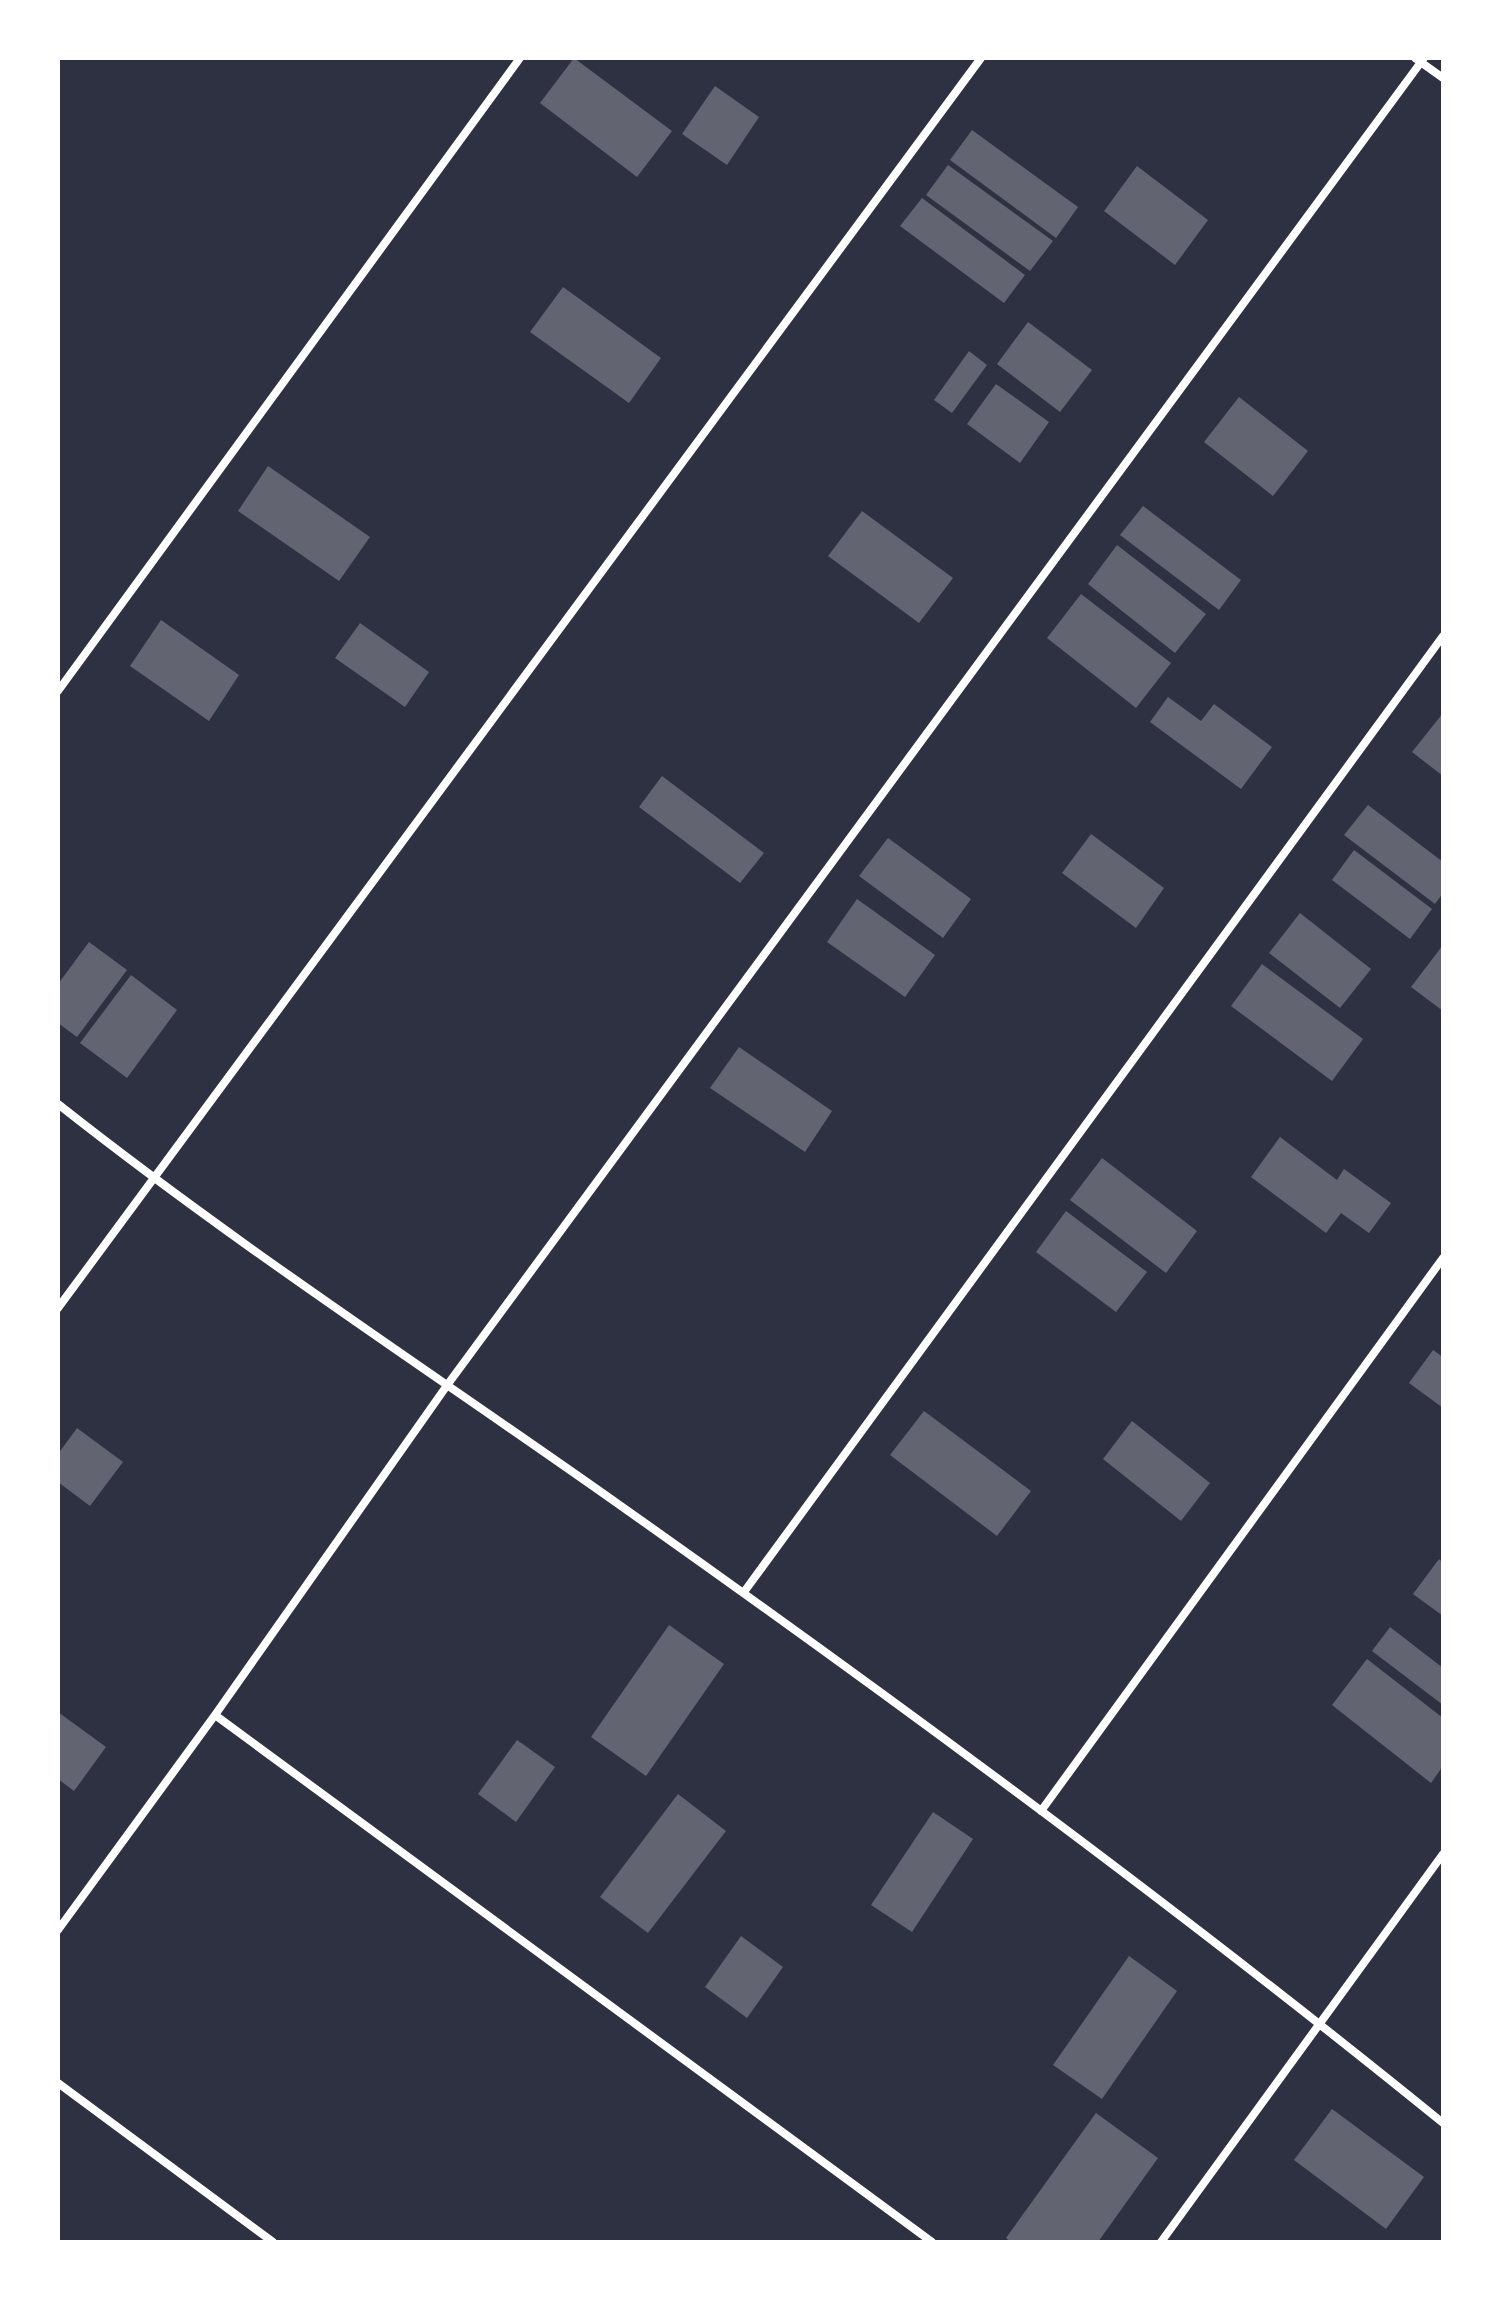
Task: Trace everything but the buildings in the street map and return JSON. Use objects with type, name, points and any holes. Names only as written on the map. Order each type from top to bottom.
[{"type":"street","points":[[58,691],[520,58]]},
{"type":"street","points":[[58,1308],[981,58]]},
{"type":"street","points":[[58,1930],[215,1715],[448,1384],[1420,59],[1443,78]]},
{"type":"street","points":[[744,1592],[1443,636]]},
{"type":"street","points":[[58,1104],[153,1179],[744,1592],[1041,1811],[1319,2022],[1443,2123]]},
{"type":"street","points":[[1041,1811],[1443,1258]]},
{"type":"street","points":[[215,1715],[932,2242]]},
{"type":"street","points":[[1161,2242],[1443,1854]]},
{"type":"street","points":[[58,2083],[273,2242]]}]
